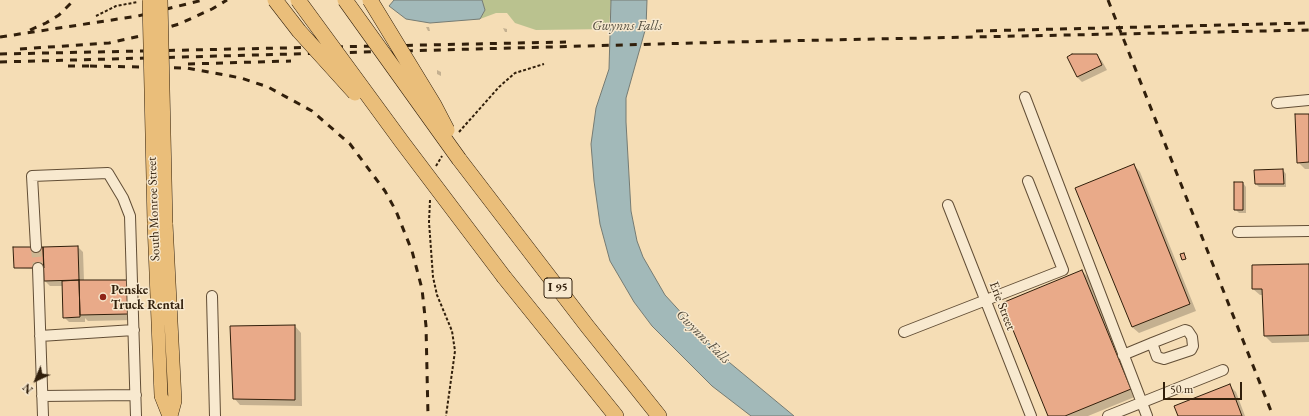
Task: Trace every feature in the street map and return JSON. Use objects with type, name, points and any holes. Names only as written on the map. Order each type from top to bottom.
[{"type":"highway","points":[[275,0],[299,31],[402,142]]},
{"type":"highway","name":"I 95","points":[[298,0],[402,142],[504,277],[616,416]]},
{"type":"highway","name":"I 95","points":[[345,0],[459,159],[587,326],[659,416]]},
{"type":"highway","points":[[370,0],[434,105],[459,159]]},
{"type":"main road","name":"South Monroe Street","points":[[160,223],[161,0]]},
{"type":"main road","name":"South Monroe Street","points":[[147,1],[160,223],[175,401],[170,416]]},
{"type":"street","points":[[1025,97],[1147,416]]},
{"type":"street","points":[[1277,103],[1309,100]]},
{"type":"street","points":[[36,247],[32,176],[108,173],[123,198],[130,216],[136,416]]},
{"type":"street","points":[[904,332],[1063,270],[1028,181]]},
{"type":"street","name":"Erie Street","points":[[948,205],[1031,416]]},
{"type":"street","points":[[1238,232],[1309,231]]},
{"type":"street","points":[[38,268],[43,416]]},
{"type":"street","points":[[212,296],[215,416]]},
{"type":"street","points":[[40,336],[134,330]]},
{"type":"street","points":[[1123,355],[1152,343]]},
{"type":"street","points":[[1108,416],[1223,370]]},
{"type":"street","points":[[42,396],[136,395]]},
{"type":"path","points":[[96,16],[116,6],[147,1]]},
{"type":"green space","points":[[482,0],[611,0],[609,29],[536,30],[515,23],[507,13],[496,13],[480,19],[485,10]]},
{"type":"water","points":[[394,0],[482,0],[485,10],[480,19],[430,23],[406,19],[389,6]]},
{"type":"water","name":"Gwynns Falls","points":[[611,0],[647,0],[646,27],[626,98],[631,211],[637,241],[643,257],[665,295],[718,353],[794,416],[751,416],[712,386],[652,326],[634,302],[610,261],[600,224],[591,144],[596,108],[609,69]]},
{"type":"building","points":[[1072,54],[1097,54],[1102,65],[1077,77],[1067,57]]},
{"type":"building","points":[[1295,114],[1309,114],[1309,162],[1297,163]]},
{"type":"building","points":[[1134,164],[1190,304],[1132,327],[1075,188]]},
{"type":"building","points":[[1283,169],[1284,184],[1255,184],[1254,170]]},
{"type":"building","points":[[1234,182],[1243,182],[1243,210],[1234,210]]},
{"type":"building","points":[[78,246],[79,280],[44,281],[43,247]]},
{"type":"building","points":[[13,247],[43,247],[44,268],[14,268]]},
{"type":"building","points":[[1184,253],[1186,259],[1182,260],[1180,254]]},
{"type":"building","points":[[1309,264],[1309,335],[1264,336],[1262,289],[1252,289],[1252,265]]},
{"type":"building","points":[[1082,270],[1131,389],[1065,416],[1048,416],[1002,303]]},
{"type":"building","name":"Penske Truck Rental","points":[[79,280],[127,280],[128,314],[80,315]]},
{"type":"building","points":[[79,280],[80,317],[63,318],[62,281]]},
{"type":"building","points":[[295,325],[295,400],[233,399],[230,326]]},
{"type":"building","points":[[1230,384],[1242,416],[1178,416],[1174,406]]},
{"type":"tunnel","points":[[36,247],[38,268]]},
{"type":"railway","points":[[30,30],[59,15],[74,0]]},
{"type":"railway","points":[[0,37],[138,16],[203,0]]},
{"type":"railway","points":[[20,49],[109,43],[140,36],[179,24],[212,9],[227,0]]},
{"type":"railway","points":[[1108,0],[1273,416]]},
{"type":"railway","points":[[976,31],[1309,23]]},
{"type":"railway","points":[[0,62],[731,42],[1309,30]]},
{"type":"railway","points":[[0,54],[566,42]]},
{"type":"railway","points":[[188,64],[291,61]]},
{"type":"railway","points":[[68,66],[96,66]]},
{"type":"railway","points":[[90,66],[187,68],[241,78],[268,87],[312,111],[350,144],[385,191],[396,211],[412,251],[422,289],[426,326],[428,416]]},
{"type":"place","name":"Penske Truck Rental","points":[[103,297]]}]
